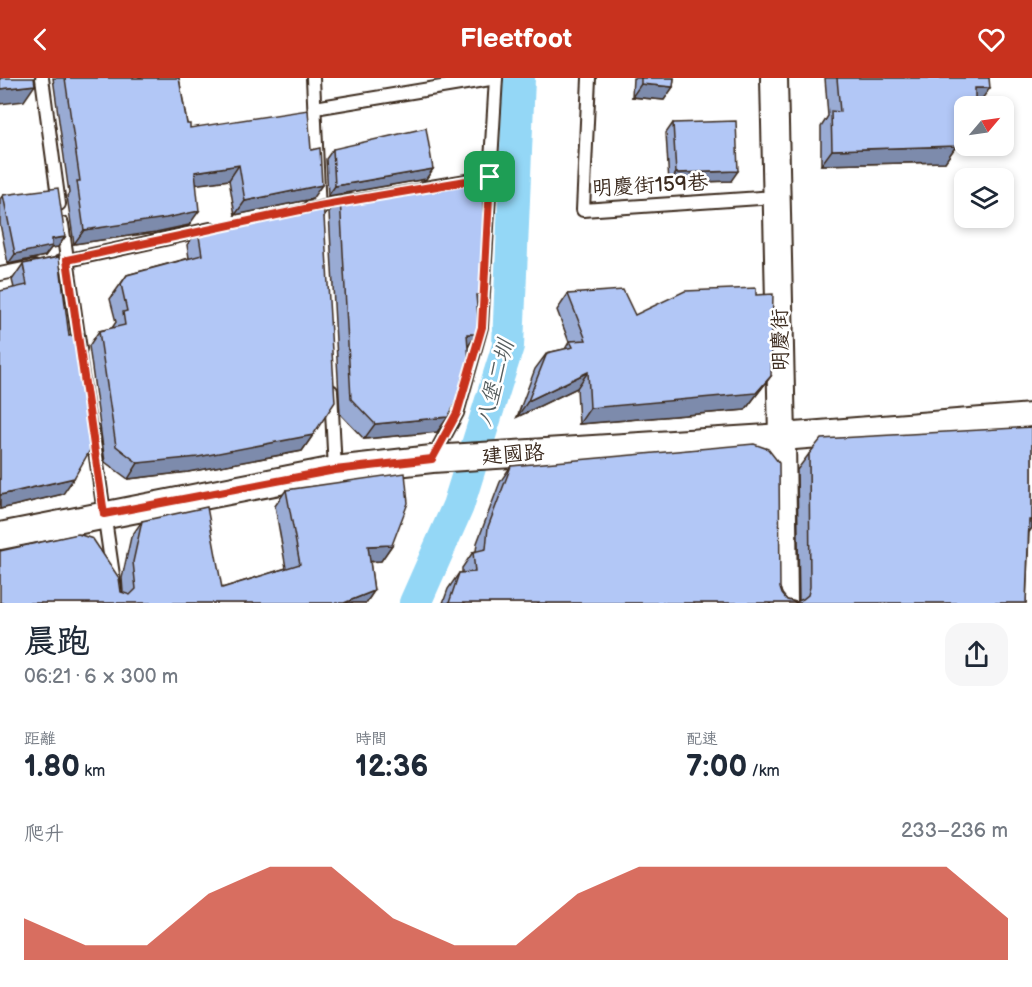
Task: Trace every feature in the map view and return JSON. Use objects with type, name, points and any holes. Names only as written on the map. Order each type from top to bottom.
[{"type":"street","name":"明慶街","points":[[774,78],[783,437],[784,603]]},
{"type":"street","name":"建國路","points":[[0,536],[335,470],[432,459],[783,437],[1032,417]]},
{"type":"lane","points":[[42,78],[82,364]]},
{"type":"lane","points":[[313,78],[321,229]]},
{"type":"lane","points":[[315,108],[496,78],[482,327],[457,413],[432,459]]},
{"type":"lane","name":"明慶街159巷","points":[[589,78],[583,210],[776,197]]},
{"type":"lane","points":[[410,191],[490,177]]},
{"type":"lane","points":[[296,211],[365,198]]},
{"type":"lane","points":[[0,274],[227,226]]},
{"type":"lane","points":[[330,378],[335,470]]},
{"type":"lane","points":[[91,422],[117,603]]},
{"type":"building","points":[[0,78],[34,78],[35,85],[0,89]]},
{"type":"building","points":[[65,78],[179,78],[187,124],[190,124],[190,128],[308,110],[311,150],[320,148],[322,185],[245,201],[239,165],[195,172],[199,211],[84,230],[77,181],[80,181]]},
{"type":"building","points":[[641,78],[674,78],[673,87],[641,84]]},
{"type":"building","points":[[837,78],[989,78],[990,88],[975,88],[975,96],[954,96],[954,146],[832,150],[831,111],[840,112]]},
{"type":"building","points":[[736,121],[738,171],[676,173],[673,123]]},
{"type":"building","points":[[426,128],[433,169],[335,186],[333,149]]},
{"type":"building","points":[[481,179],[487,252],[487,256],[482,256],[484,294],[476,295],[479,328],[477,334],[467,334],[469,362],[464,379],[462,379],[461,391],[458,393],[459,397],[448,417],[375,424],[351,399],[340,197],[440,180],[441,188]]},
{"type":"building","points":[[58,188],[65,237],[52,239],[52,246],[15,254],[3,195]]},
{"type":"building","points":[[323,200],[335,402],[313,435],[198,457],[138,463],[116,446],[99,331],[125,325],[123,312],[127,311],[121,284],[127,275],[202,255],[198,230]]},
{"type":"building","points":[[59,257],[69,336],[83,333],[98,436],[74,478],[0,495],[0,291],[27,285],[23,264]]},
{"type":"building","points":[[756,288],[756,295],[773,294],[771,376],[756,393],[590,408],[588,372],[528,401],[547,353],[573,347],[570,341],[586,340],[568,294],[623,290],[635,315],[685,291]]},
{"type":"building","points":[[1032,427],[1032,520],[1029,520],[1026,603],[449,603],[459,573],[475,572],[473,552],[486,549],[488,527],[511,466],[754,444],[768,449],[779,463],[780,588],[787,600],[796,602],[808,595],[810,587],[809,454],[821,439]]},
{"type":"building","points":[[405,473],[408,503],[392,545],[368,546],[374,591],[344,603],[0,603],[0,551],[78,534],[93,539],[119,578],[121,592],[130,595],[136,589],[133,562],[142,521],[207,507],[222,588],[300,564],[286,490]]},
{"type":"waterway","name":"八堡二圳","points":[[415,603],[458,506],[508,346],[519,78]]},
{"type":"route","points":[[490,177],[482,327],[457,413],[432,459],[335,470],[104,514],[67,260],[319,206],[490,177]]}]
